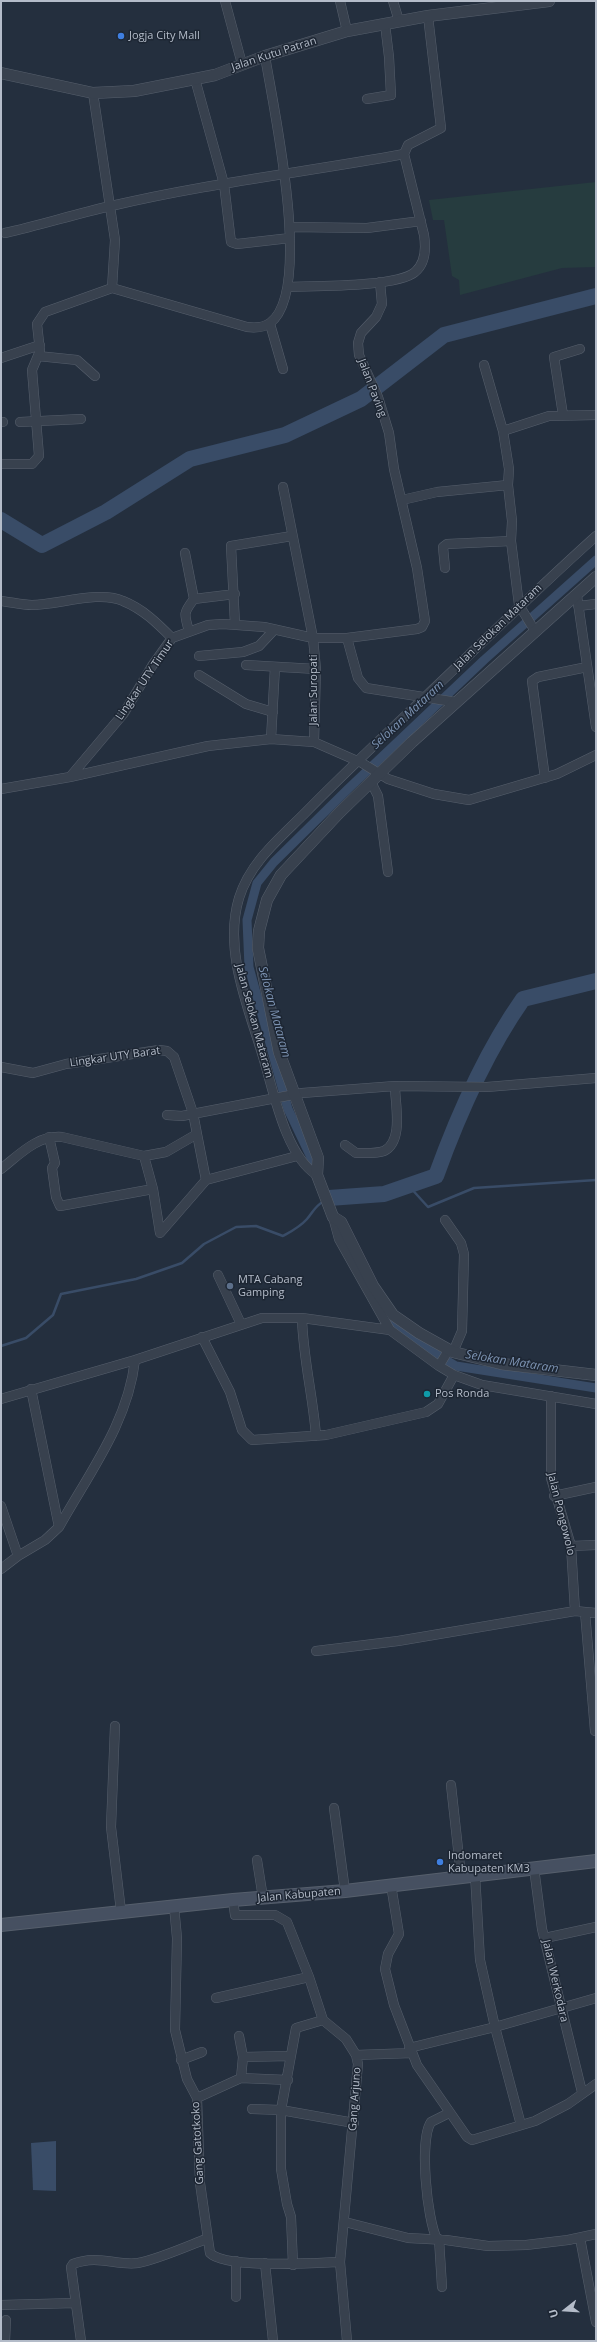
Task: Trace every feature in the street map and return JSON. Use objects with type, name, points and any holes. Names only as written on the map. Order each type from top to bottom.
[{"type":"main road","name":"Jalan Kabupaten","points":[[1,1925],[233,1900],[346,1891],[475,1874],[596,1862]]},
{"type":"street","points":[[225,1],[242,64]]},
{"type":"street","points":[[340,1],[347,31]]},
{"type":"street","points":[[394,1],[399,21]]},
{"type":"street","name":"Jalan Kutu Patran","points":[[1,73],[93,93],[134,91],[215,75],[265,56],[347,31],[428,16],[549,1]]},
{"type":"street","points":[[289,287],[397,280],[415,273],[423,262],[426,247],[404,154],[408,146],[442,128],[428,16]]},
{"type":"street","points":[[367,98],[390,95],[389,57],[385,24]]},
{"type":"street","points":[[1,464],[32,464],[36,462],[39,456],[32,370],[38,356],[40,345],[37,324],[40,316],[45,312],[112,288],[247,328],[260,328],[270,324],[280,312],[289,287],[290,227],[286,174],[265,56]]},
{"type":"street","points":[[195,79],[224,184],[231,242],[236,244],[290,238]]},
{"type":"street","points":[[93,93],[111,206],[114,240],[112,288]]},
{"type":"street","points":[[5,233],[111,206],[224,184],[404,154]]},
{"type":"street","points":[[290,227],[367,228],[421,221]]},
{"type":"street","name":"Jalan Paving","points":[[347,638],[417,629],[422,627],[426,621],[417,568],[394,469],[389,434],[378,397],[360,354],[358,343],[361,333],[376,317],[382,304],[380,282]]},
{"type":"street","points":[[270,324],[283,369]]},
{"type":"street","points":[[1,358],[40,345]]},
{"type":"street","points":[[563,415],[553,361],[556,355],[580,349]]},
{"type":"street","points":[[38,356],[76,360],[95,376]]},
{"type":"street","points":[[484,365],[503,431],[509,469],[508,484],[512,520],[511,541],[521,607],[532,627]]},
{"type":"street","points":[[503,431],[541,418],[563,415],[596,415]]},
{"type":"street","points":[[20,422],[81,419]]},
{"type":"street","points":[[402,500],[437,492],[508,484]]},
{"type":"street","name":"Jalan Suropati","points":[[283,487],[313,638],[316,669],[314,742]]},
{"type":"street","points":[[235,624],[232,546],[292,536]]},
{"type":"street","name":"Jalan Selokan Mataram","points":[[318,1178],[297,1156],[276,1096],[239,972],[234,928],[237,905],[245,881],[258,861],[359,762],[596,536]]},
{"type":"street","points":[[445,568],[443,547],[447,544],[511,541]]},
{"type":"street","points":[[185,553],[194,599]]},
{"type":"street","points":[[596,577],[577,601],[532,627],[452,701],[379,773],[276,880],[267,900],[258,939],[259,959],[279,1052],[292,1095],[318,1158],[318,1178],[335,1218],[386,1307],[410,1327],[449,1352],[502,1364],[596,1375]]},
{"type":"street","points":[[189,631],[184,616],[185,610],[194,599],[235,594]]},
{"type":"street","points":[[1,601],[31,605],[90,599],[111,598],[123,600],[148,614],[172,638]]},
{"type":"street","points":[[577,601],[596,604]]},
{"type":"street","points":[[577,601],[596,727]]},
{"type":"street","name":"Lingkar UTY Timur","points":[[70,777],[124,713],[152,666],[172,638],[189,631],[215,624],[235,624],[313,638],[347,638]]},
{"type":"street","points":[[199,656],[243,652],[259,646],[274,630]]},
{"type":"street","points":[[347,638],[358,678],[366,688],[452,701]]},
{"type":"street","points":[[246,665],[316,669]]},
{"type":"street","points":[[271,739],[275,667]]},
{"type":"street","points":[[545,778],[532,682],[538,677],[587,667]]},
{"type":"street","points":[[199,675],[246,704],[273,712]]},
{"type":"street","points":[[1,789],[70,777],[208,746],[271,739],[314,742],[359,762],[388,779],[434,794],[469,800],[569,770],[596,755]]},
{"type":"street","points":[[371,782],[378,796],[388,872]]},
{"type":"street","name":"Lingkar UTY Barat","points":[[1,1067],[33,1073],[66,1064],[159,1050],[167,1051],[174,1057],[193,1113],[206,1180]]},
{"type":"street","points":[[167,1115],[182,1116],[276,1096],[395,1086],[487,1087],[596,1078]]},
{"type":"street","points":[[345,1145],[356,1153],[382,1152],[387,1148],[396,1134],[395,1086]]},
{"type":"street","points":[[1,1169],[38,1141],[49,1137],[62,1137],[144,1156],[166,1152],[198,1134]]},
{"type":"street","points":[[49,1137],[55,1162],[52,1168],[56,1197],[60,1206],[153,1189]]},
{"type":"street","points":[[144,1156],[153,1189],[160,1233],[206,1180],[297,1156]]},
{"type":"street","points":[[335,1218],[339,1239],[390,1330]]},
{"type":"street","points":[[440,1364],[462,1331],[464,1259],[461,1243],[445,1220]]},
{"type":"street","points":[[218,1275],[241,1324]]},
{"type":"street","points":[[1,1399],[31,1389],[135,1360],[262,1318],[302,1318],[390,1330],[454,1375],[482,1385],[596,1404]]},
{"type":"street","points":[[302,1318],[304,1357],[314,1409],[316,1436]]},
{"type":"street","points":[[202,1337],[230,1392],[240,1426],[248,1437],[258,1440],[316,1436],[351,1431],[429,1411],[438,1404],[454,1375]]},
{"type":"street","points":[[1,1569],[18,1556],[45,1540],[59,1527],[116,1428],[129,1394],[135,1360]]},
{"type":"street","points":[[31,1389],[59,1527]]},
{"type":"street","name":"Jalan Pongowolo","points":[[551,1396],[550,1471],[554,1496],[571,1546],[595,1731]]},
{"type":"street","points":[[554,1496],[596,1487]]},
{"type":"street","points":[[1,1506],[5,1534],[18,1556]]},
{"type":"street","points":[[571,1546],[596,1545]]},
{"type":"street","points":[[316,1651],[398,1641],[580,1612],[596,1613]]},
{"type":"street","points":[[115,1726],[111,1821],[121,1912]]},
{"type":"street","points":[[451,1785],[461,1876]]},
{"type":"street","points":[[334,1808],[346,1891]]},
{"type":"street","points":[[257,1860],[263,1898]]},
{"type":"street","name":"Jalan Werkodara","points":[[534,1868],[545,1938],[560,2010],[582,2092]]},
{"type":"street","points":[[475,1874],[480,1960],[495,2027],[521,2125]]},
{"type":"street","points":[[390,1885],[399,1934],[388,1954],[385,1969],[394,2005],[417,2065],[462,2132],[472,2140],[535,2121],[568,2104],[582,2092],[596,2084]]},
{"type":"street","points":[[233,1900],[235,1915],[275,1915],[286,1922],[309,1978],[323,2020],[296,2028],[290,2056],[288,2080],[281,2110],[281,2169],[287,2204],[291,2217],[293,2264]]},
{"type":"street","name":"Gang Gatotkoko","points":[[174,1906],[177,1938],[175,2030],[181,2060],[187,2079],[197,2098],[200,2183],[206,2239],[210,2253],[213,2257],[236,2262]]},
{"type":"street","points":[[545,1938],[596,1927]]},
{"type":"street","points":[[216,1998],[309,1978]]},
{"type":"street","points":[[356,2055],[411,2051],[560,2010],[596,1998]]},
{"type":"street","name":"Gang Arjuno","points":[[323,2020],[346,2039],[356,2055],[358,2064],[354,2124],[340,2262],[347,2341]]},
{"type":"street","points":[[239,2036],[243,2057],[240,2078]]},
{"type":"street","points":[[181,2060],[202,2052]]},
{"type":"street","points":[[243,2057],[290,2056]]},
{"type":"street","points":[[197,2098],[240,2078],[288,2080]]},
{"type":"street","points":[[252,2109],[281,2110],[354,2124]]},
{"type":"street","points":[[442,2287],[438,2239],[431,2221],[424,2139],[431,2122],[449,2113]]},
{"type":"street","points":[[345,2222],[408,2238],[438,2239],[488,2246],[526,2245],[580,2238],[596,2234]]},
{"type":"street","points":[[580,2238],[596,2322]]},
{"type":"street","points":[[81,2341],[71,2268],[73,2264],[83,2261],[105,2259],[138,2263],[206,2239]]},
{"type":"street","points":[[236,2297],[236,2262],[293,2264],[340,2262]]},
{"type":"street","points":[[264,2263],[273,2341]]},
{"type":"street","points":[[1,2305],[75,2303]]},
{"type":"street","points":[[5,2341],[6,2320]]},
{"type":"green space","points":[[596,182],[596,267],[562,268],[460,295],[459,280],[452,276],[444,220],[433,220],[429,200]]},
{"type":"water","points":[[56,2141],[56,2191],[33,2190],[31,2143]]},
{"type":"waterway","points":[[1,520],[42,545],[106,512],[190,459],[285,435],[361,399],[444,335],[596,296]]},
{"type":"waterway","name":"Selokan Mataram","points":[[317,1170],[288,1109],[249,967],[247,920],[257,883],[274,862],[348,789],[484,660],[596,560]]},
{"type":"waterway","points":[[329,1198],[384,1194],[436,1176],[463,1107],[496,1041],[523,999],[596,981]]},
{"type":"waterway","points":[[408,1185],[428,1207],[474,1188],[596,1180]]},
{"type":"waterway","points":[[1,1346],[26,1338],[53,1315],[61,1294],[136,1279],[182,1263],[204,1244],[236,1227],[256,1226],[283,1236],[302,1224],[316,1207],[324,1201]]},
{"type":"waterway","name":"Selokan Mataram","points":[[388,1316],[413,1340],[456,1366],[596,1388]]},
{"type":"place","name":"Jogja City Mall","points":[[121,36]]},
{"type":"place","name":"MTA Cabang Gamping","points":[[230,1286]]},
{"type":"place","name":"Pos Ronda","points":[[427,1394]]},
{"type":"place","name":"Indomaret Kabupaten KM3","points":[[440,1862]]}]
